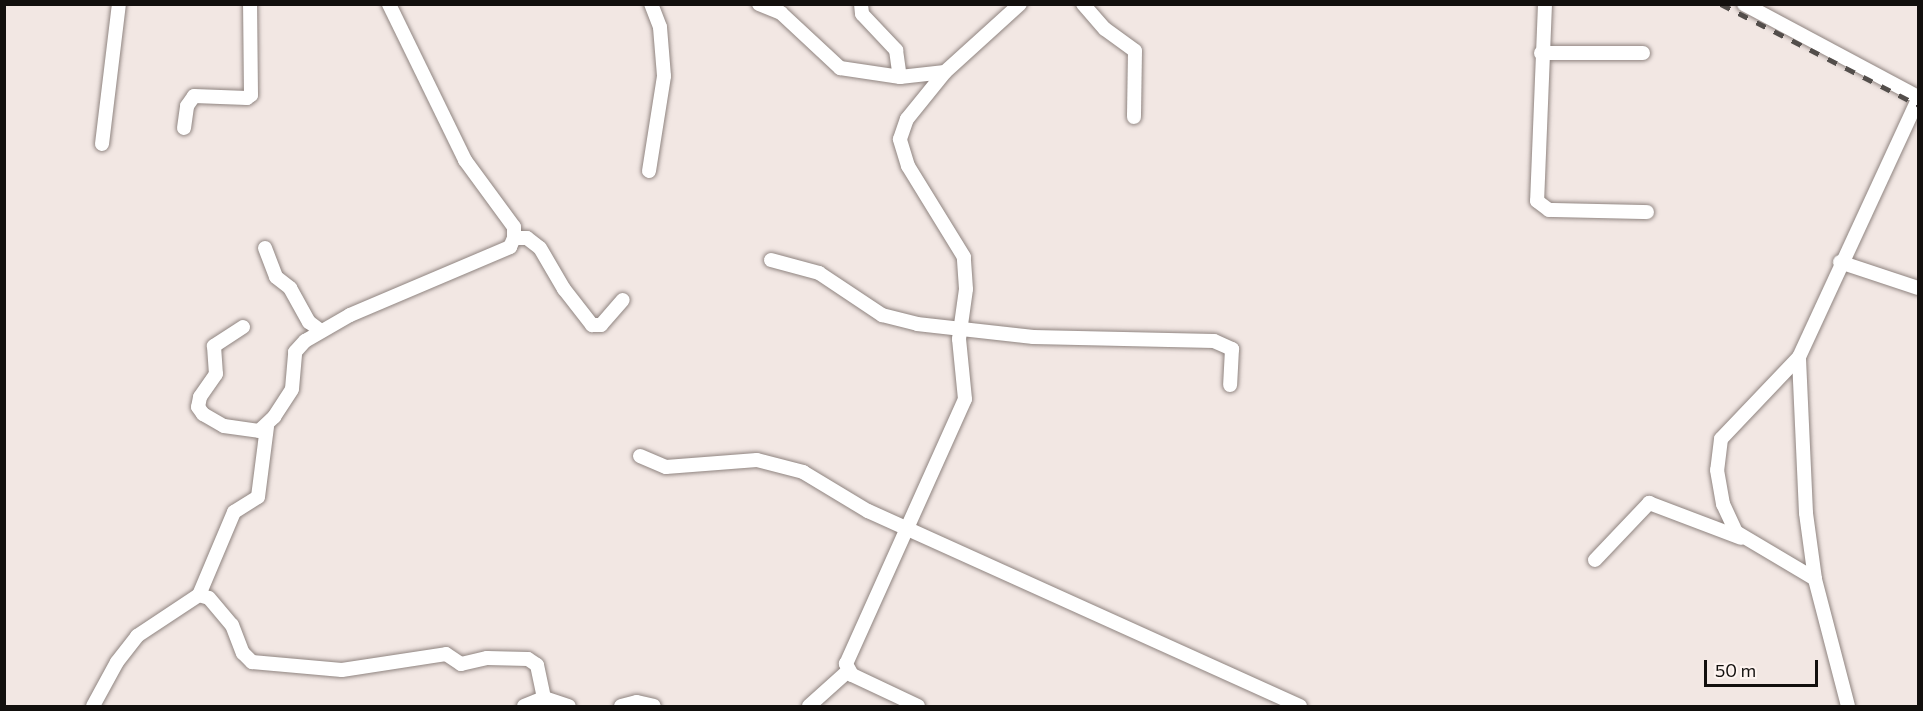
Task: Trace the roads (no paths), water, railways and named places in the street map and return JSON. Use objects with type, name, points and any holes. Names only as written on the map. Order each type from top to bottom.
[{"type":"street","points":[[102,144],[119,4]]},
{"type":"street","points":[[184,128],[187,106],[194,96],[247,98],[252,95],[250,4]]},
{"type":"street","points":[[243,327],[214,346],[216,374],[200,397],[198,407],[203,414],[231,428],[259,431],[267,426],[292,390],[295,352],[321,332],[350,315],[510,247],[514,238],[514,227],[465,160],[389,4]]},
{"type":"street","points":[[649,171],[664,76],[660,27],[651,4]]},
{"type":"street","points":[[759,4],[774,6],[840,68],[900,77],[945,72]]},
{"type":"street","points":[[861,4],[862,14],[896,50],[900,77]]},
{"type":"street","points":[[809,706],[848,671],[848,655],[963,405],[960,331],[966,289],[964,257],[908,166],[900,139],[907,119],[945,72],[1020,4]]},
{"type":"street","points":[[1083,4],[1105,28],[1134,51],[1134,117]]},
{"type":"street","points":[[1545,4],[1536,176],[1539,205],[1549,210],[1647,212]]},
{"type":"street","points":[[1744,4],[1918,99],[1840,262],[1800,357],[1721,439],[1717,470],[1724,504],[1736,532],[1749,542]]},
{"type":"street","points":[[1541,53],[1643,53]]},
{"type":"street","points":[[514,238],[527,238],[540,248],[564,289],[592,325],[602,326],[623,300]]},
{"type":"street","points":[[265,248],[276,277],[286,283],[309,322],[321,332]]},
{"type":"street","points":[[771,260],[819,273],[882,315],[960,331],[1104,340],[1187,338],[1214,341],[1232,349],[1230,385]]},
{"type":"street","points":[[1840,262],[1918,288]]},
{"type":"street","points":[[1800,357],[1806,513],[1815,579],[1848,706]]},
{"type":"street","points":[[93,706],[117,662],[137,636],[199,595],[234,512],[258,497],[267,426]]},
{"type":"street","points":[[640,456],[666,467],[757,460],[787,466],[868,511],[1300,706]]},
{"type":"street","points":[[1595,560],[1649,503],[1782,556],[1815,579]]},
{"type":"street","points":[[199,595],[209,598],[232,625],[243,653],[252,662],[326,666],[342,670],[446,654],[461,664],[486,658],[528,659],[537,664],[544,698]]},
{"type":"street","points":[[848,671],[918,706]]},
{"type":"street","points":[[524,706],[544,698],[569,706]]},
{"type":"street","points":[[621,706],[637,702],[654,706]]},
{"type":"railway","points":[[1721,4],[1918,105]]}]
